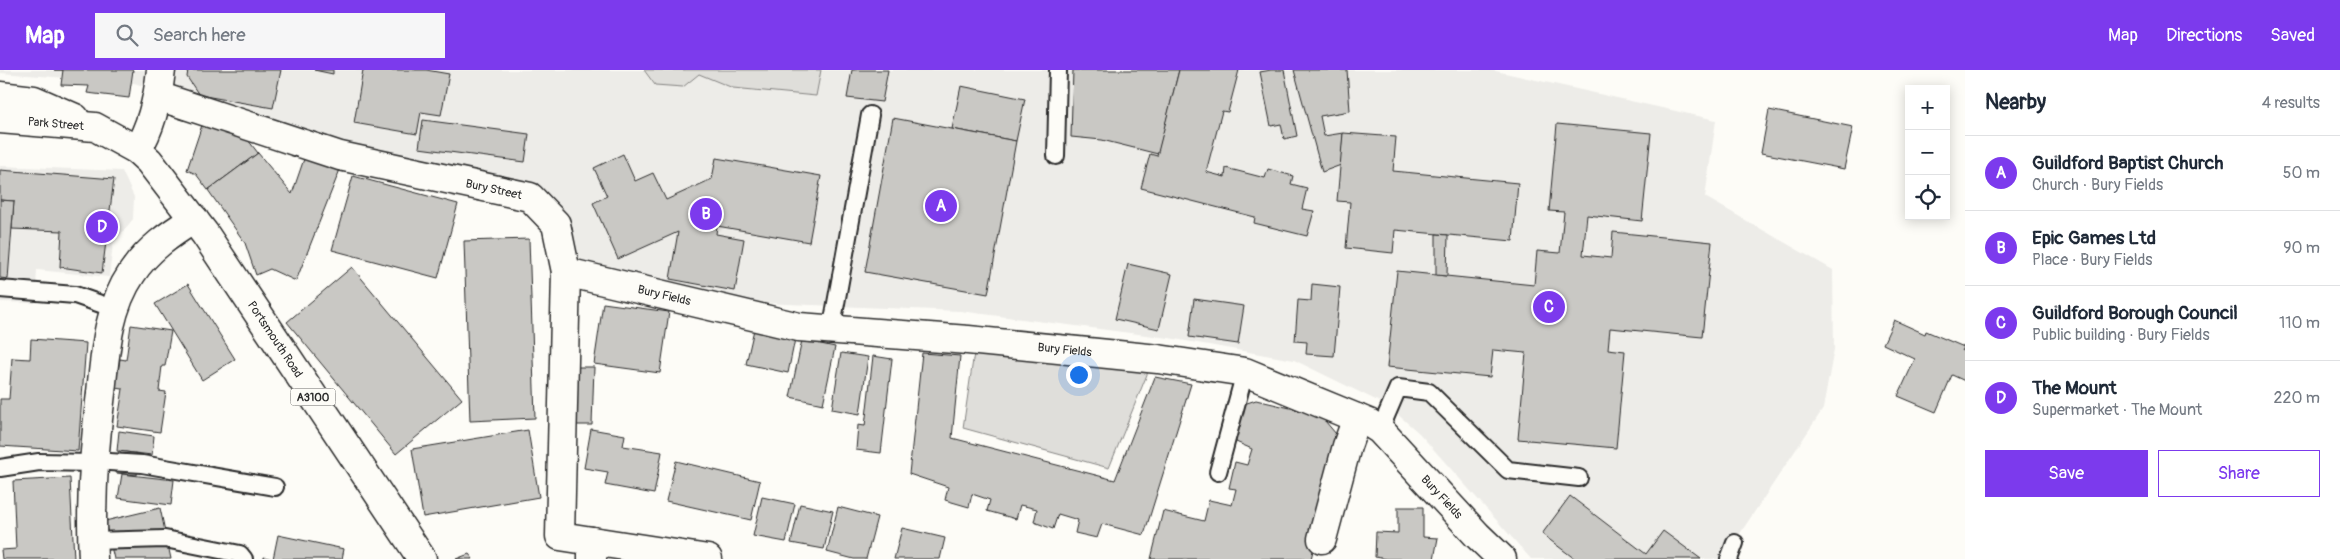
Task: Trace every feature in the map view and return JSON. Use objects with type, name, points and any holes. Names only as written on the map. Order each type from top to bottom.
[{"type":"street","points":[[137,150],[145,137],[160,83]]},
{"type":"street","name":"Bury Street","points":[[160,83],[340,156],[530,197],[556,224],[566,272],[560,536],[592,550],[708,559]]},
{"type":"street","name":"A3100","points":[[0,96],[34,100],[95,127]]},
{"type":"street","name":"Park Street","points":[[0,118],[95,127],[137,150]]},
{"type":"street","name":"Portsmouth Road","points":[[137,150],[158,171],[194,219],[422,559]]},
{"type":"street","points":[[92,550],[93,462],[105,355],[115,309],[132,274],[145,256],[160,241],[194,219]]},
{"type":"street","name":"Bury Fields","points":[[566,272],[690,300],[767,320],[831,331],[968,340],[1130,356],[1245,372],[1369,424],[1472,547],[1502,559]]},
{"type":"street","points":[[1322,538],[1347,446],[1369,424]]},
{"type":"lane","points":[[1056,156],[1058,70]]},
{"type":"lane","points":[[831,331],[870,115]]},
{"type":"lane","points":[[0,289],[75,295],[115,309]]},
{"type":"lane","points":[[1218,472],[1245,372]]},
{"type":"lane","points":[[1369,424],[1398,388],[1429,392],[1508,470],[1579,478]]},
{"type":"lane","points":[[0,468],[39,462],[142,464],[275,487]]},
{"type":"lane","points":[[92,550],[165,539],[240,554],[244,559]]},
{"type":"lane","points":[[1729,559],[1735,543]]},
{"type":"shaded area","points":[[0,70],[1491,70],[1716,120],[1705,197],[1833,270],[1834,349],[1823,409],[1735,541],[1728,559],[1531,559],[1419,433],[1388,406],[1294,360],[1169,338],[960,311],[689,300],[586,265],[535,211],[134,83],[0,73]]},
{"type":"shaded area","points":[[644,70],[821,70],[816,96],[733,88],[699,74],[683,87],[655,85]]},
{"type":"shaded area","points":[[0,166],[122,171],[134,197],[133,219],[113,244],[109,277],[37,270],[35,303],[0,302]]},
{"type":"shaded area","points":[[974,353],[1038,358],[1148,372],[1109,468],[963,428]]},
{"type":"building","points":[[63,70],[133,70],[129,98],[87,93],[89,86],[61,85]]},
{"type":"building","points":[[188,70],[281,70],[273,108],[199,95],[187,77]]},
{"type":"building","points":[[314,70],[333,70],[333,74]]},
{"type":"building","points":[[363,70],[426,70],[449,74],[441,115],[421,112],[417,134],[354,123]]},
{"type":"building","points":[[852,70],[888,70],[882,102],[847,98]]},
{"type":"building","points":[[1073,70],[1179,70],[1158,154],[1102,140],[1071,137]]},
{"type":"building","points":[[1179,70],[1239,70],[1228,112],[1222,111],[1206,172],[1225,177],[1226,168],[1265,178],[1268,169],[1293,176],[1291,184],[1307,188],[1302,209],[1314,211],[1307,236],[1254,223],[1255,217],[1141,188],[1150,154],[1157,156]]},
{"type":"building","points":[[1284,70],[1297,136],[1284,139],[1281,124],[1271,126],[1260,72]]},
{"type":"building","points":[[1294,70],[1347,70],[1350,111],[1320,116],[1324,136],[1343,133],[1341,165],[1322,172]]},
{"type":"building","points":[[961,86],[1025,99],[1016,141],[952,129]]},
{"type":"building","points":[[1769,110],[1853,127],[1844,169],[1761,153]]},
{"type":"building","points":[[893,118],[1016,141],[988,294],[865,272]]},
{"type":"building","points":[[423,120],[529,134],[525,162],[419,148]]},
{"type":"building","points":[[203,122],[245,136],[258,153],[208,190],[196,174],[187,170]]},
{"type":"building","points":[[1557,124],[1651,133],[1642,221],[1587,215],[1583,255],[1611,258],[1613,232],[1712,242],[1702,337],[1610,328],[1608,349],[1625,351],[1616,448],[1518,439],[1526,353],[1493,350],[1490,377],[1387,367],[1397,271],[1534,285],[1537,251],[1560,253],[1564,212],[1549,211]]},
{"type":"building","points":[[1343,133],[1396,137],[1393,171],[1518,183],[1513,241],[1395,230],[1393,253],[1346,248],[1350,202],[1337,201]]},
{"type":"building","points":[[258,153],[292,194],[305,156],[341,167],[296,281],[270,269],[256,275],[245,243],[208,190]]},
{"type":"building","points":[[623,154],[635,181],[653,173],[666,200],[712,179],[716,158],[821,176],[809,242],[717,226],[716,234],[744,239],[735,291],[670,279],[678,232],[618,259],[593,203],[607,196],[594,168]]},
{"type":"building","points":[[0,170],[114,179],[102,273],[60,267],[62,231],[12,229],[14,201],[0,200]]},
{"type":"building","points":[[353,176],[458,204],[438,278],[332,250]]},
{"type":"building","points":[[0,200],[14,201],[8,279],[0,278]]},
{"type":"building","points":[[1436,234],[1448,235],[1447,276],[1436,275]]},
{"type":"building","points":[[529,239],[535,418],[470,421],[464,241]]},
{"type":"building","points":[[1128,264],[1172,274],[1159,329],[1115,319]]},
{"type":"building","points":[[352,267],[462,399],[396,454],[287,322]]},
{"type":"building","points":[[188,284],[235,359],[202,380],[155,304]]},
{"type":"building","points":[[1312,284],[1340,287],[1334,356],[1306,354],[1307,342],[1295,341],[1298,300],[1311,301]]},
{"type":"building","points":[[1194,299],[1244,306],[1238,344],[1189,337]]},
{"type":"building","points":[[603,303],[669,312],[660,373],[594,364]]},
{"type":"building","points":[[1894,320],[1925,334],[1926,331],[1964,347],[1962,351],[1965,352],[1965,381],[1952,375],[1936,412],[1898,396],[1915,359],[1883,344]]},
{"type":"building","points":[[131,325],[171,331],[165,366],[162,366],[159,391],[166,392],[160,432],[117,426],[123,389],[115,388],[120,359],[126,360]]},
{"type":"building","points":[[755,325],[796,334],[788,373],[746,364]]},
{"type":"building","points":[[31,339],[86,343],[78,451],[0,446],[0,399],[9,399],[12,358],[30,359]]},
{"type":"building","points":[[802,340],[835,347],[823,404],[790,397]]},
{"type":"building","points":[[841,353],[868,357],[860,414],[832,409]]},
{"type":"building","points":[[922,353],[960,356],[952,438],[1115,480],[1155,377],[1191,384],[1144,535],[1102,524],[1097,538],[1075,533],[1078,520],[1058,514],[1053,529],[1034,522],[1037,509],[1020,505],[1016,519],[987,511],[990,500],[972,494],[969,507],[945,500],[948,487],[909,474]]},
{"type":"building","points":[[873,356],[892,359],[881,453],[856,450],[858,425],[865,426]]},
{"type":"building","points":[[577,367],[594,367],[592,425],[575,425]]},
{"type":"building","points":[[1256,400],[1320,415],[1336,434],[1309,540],[1315,542],[1311,559],[1151,559],[1163,511],[1204,521],[1209,500],[1232,505],[1236,489],[1229,488],[1235,462],[1247,465],[1252,449],[1236,442],[1233,422],[1241,405]]},
{"type":"building","points":[[591,429],[625,435],[623,446],[662,452],[654,494],[605,485],[608,472],[584,468]]},
{"type":"building","points":[[528,430],[539,497],[423,517],[412,449]]},
{"type":"building","points":[[119,431],[154,436],[152,455],[117,451]]},
{"type":"building","points":[[119,451],[140,454],[137,475],[116,473]]},
{"type":"building","points":[[676,461],[760,481],[751,520],[666,501]]},
{"type":"building","points":[[122,474],[174,480],[171,505],[118,498]]},
{"type":"building","points":[[70,478],[74,559],[2,559],[1,550],[16,549],[13,481]]},
{"type":"building","points":[[1570,496],[1646,554],[1663,531],[1701,559],[1575,559],[1542,534]]},
{"type":"building","points":[[762,497],[795,504],[786,542],[753,536]]},
{"type":"building","points":[[800,504],[833,511],[824,549],[791,543]]},
{"type":"building","points":[[838,507],[877,517],[866,559],[854,559],[827,552]]},
{"type":"building","points":[[1398,507],[1423,507],[1423,537],[1438,538],[1434,559],[1387,559],[1375,557],[1376,532],[1398,533]]},
{"type":"building","points":[[160,508],[171,559],[114,559],[105,521]]},
{"type":"building","points":[[902,528],[945,538],[940,559],[894,559]]},
{"type":"building","points":[[278,535],[344,549],[342,559],[273,559]]},
{"type":"building","points":[[469,554],[473,559],[456,559]]},
{"type":"place","name":"Guildford Baptist Church","points":[[941,206]]},
{"type":"place","name":"Epic Games Ltd","points":[[706,214]]},
{"type":"place","name":"The Mount","points":[[102,227]]},
{"type":"place","name":"Guildford Borough Council","points":[[1549,307]]}]
